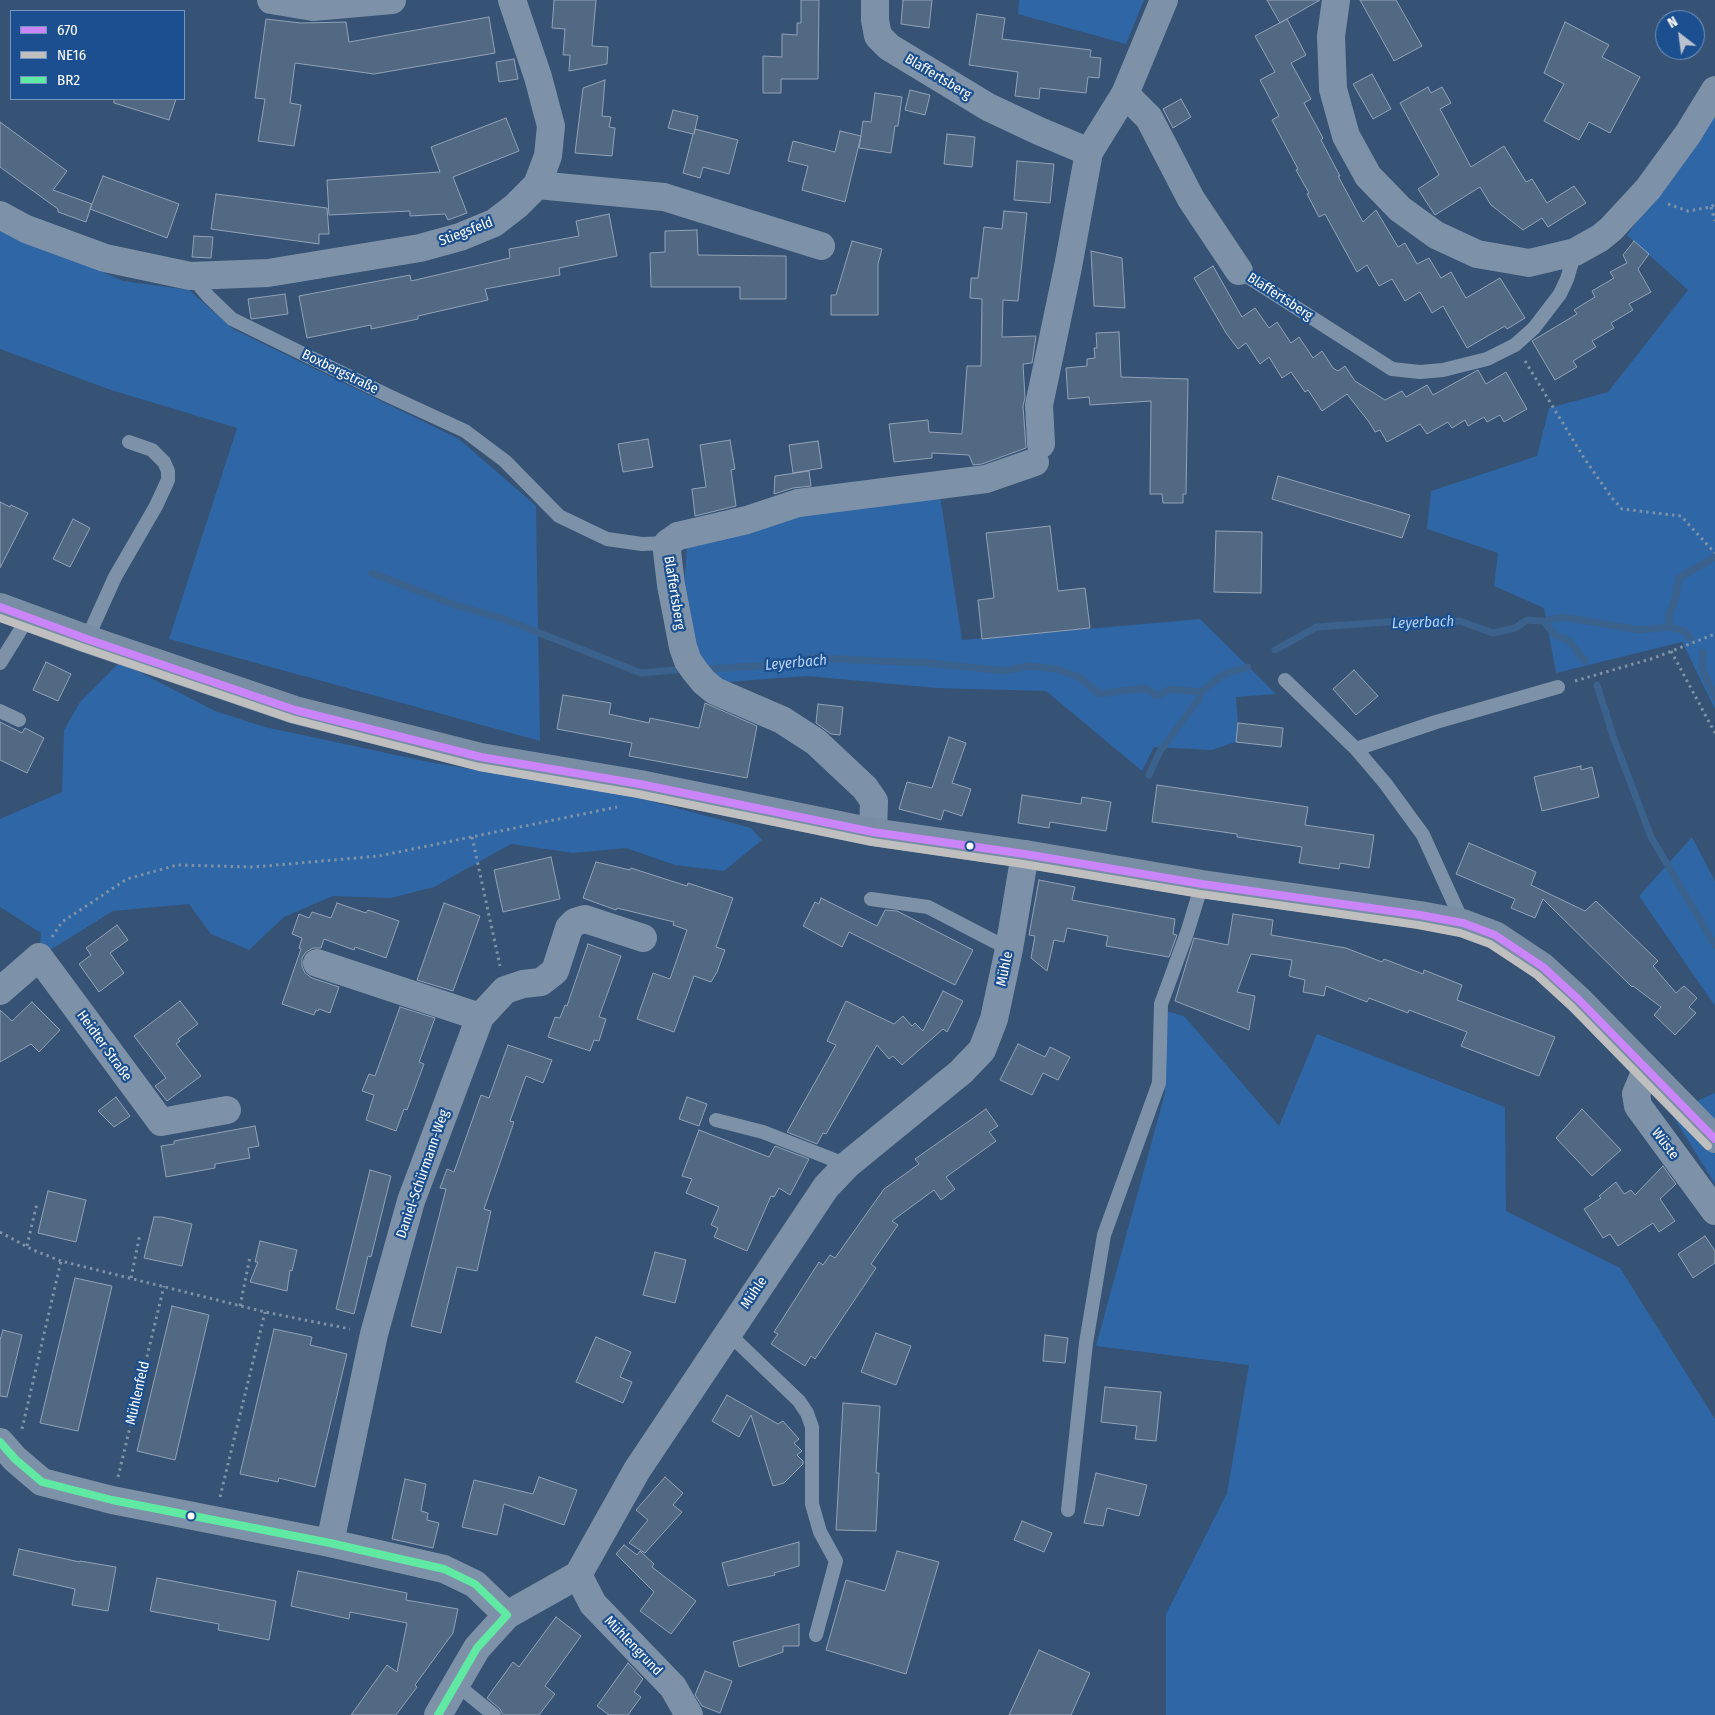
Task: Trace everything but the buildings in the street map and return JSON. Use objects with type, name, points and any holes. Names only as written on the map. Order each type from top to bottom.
[{"type":"main road","points":[[0,607],[87,639],[295,710],[481,757],[640,784],[872,832],[1025,854],[1202,884],[1420,914],[1463,923],[1495,935],[1543,967],[1579,1000],[1715,1139]]},
{"type":"street","points":[[271,0],[313,6],[392,0]]},
{"type":"street","name":"Stiegsfeld","points":[[190,276],[268,273],[420,248],[460,237],[494,223],[516,206],[538,185],[548,156],[551,126],[538,77],[512,0]]},
{"type":"street","name":"Blaffertsberg","points":[[875,0],[875,20],[878,36],[888,48],[988,107],[1090,152]]},
{"type":"street","name":"Blaffertsberg","points":[[872,832],[874,801],[865,788],[816,742],[782,720],[715,690],[696,671],[683,647],[671,585],[667,551],[668,543],[678,536],[747,520],[798,503],[986,479],[1038,453],[1039,405],[1090,152],[1125,94],[1164,0]]},
{"type":"street","points":[[1336,0],[1331,36],[1333,89],[1346,136],[1368,176],[1400,208],[1436,235],[1477,254],[1530,263],[1575,252],[1600,238],[1612,229],[1648,189],[1688,134],[1715,90]]},
{"type":"street","name":"Blaffertsberg","points":[[1125,94],[1149,118],[1191,199],[1239,271]]},
{"type":"street","points":[[538,185],[664,197],[822,246]]},
{"type":"street","points":[[0,216],[105,258],[190,276]]},
{"type":"street","name":"Mühle","points":[[578,1575],[637,1470],[826,1187],[847,1164],[961,1072],[982,1050],[994,1019],[1009,949],[1025,854]]},
{"type":"street","points":[[505,990],[524,984],[540,982],[555,971],[569,928],[575,922],[584,919],[643,938]]},
{"type":"street","points":[[0,991],[39,957]]},
{"type":"street","name":"Heidter Straße","points":[[39,957],[162,1122],[227,1110]]},
{"type":"street","points":[[317,963],[480,1017]]},
{"type":"street","name":"Daniel-Schürmann-Weg","points":[[330,1543],[374,1334],[411,1201],[480,1017],[505,990]]},
{"type":"street","name":"Wüste","points":[[1646,1070],[1636,1094],[1638,1106],[1715,1211]]},
{"type":"street","points":[[8,1451],[42,1482],[112,1500],[215,1519],[444,1568],[476,1584],[508,1615]]},
{"type":"street","points":[[438,1715],[477,1648],[508,1615],[578,1575]]},
{"type":"street","name":"Mühlengrund","points":[[578,1575],[593,1604],[673,1687],[689,1715]]},
{"type":"lane","name":"Blaffertsberg","points":[[1239,271],[1392,369],[1420,372],[1443,370],[1487,359],[1515,345],[1534,328],[1560,294],[1567,279],[1575,252]]},
{"type":"lane","name":"Boxbergstraße","points":[[190,276],[232,319],[386,395],[465,430],[506,461],[559,516],[607,538],[642,544],[668,543]]},
{"type":"lane","points":[[87,639],[115,577],[156,506],[168,480],[168,471],[164,462],[152,450],[128,442]]},
{"type":"lane","points":[[0,663],[28,618]]},
{"type":"lane","points":[[1285,680],[1356,749],[1385,783],[1423,835],[1463,923]]},
{"type":"lane","points":[[1356,749],[1436,722],[1558,687]]},
{"type":"lane","points":[[0,712],[19,720]]},
{"type":"lane","points":[[1068,1510],[1086,1343],[1104,1236],[1159,1083],[1160,1004],[1187,933],[1202,884]]},
{"type":"lane","points":[[871,899],[928,907],[1009,949]]},
{"type":"lane","points":[[716,1120],[763,1132],[847,1164]]},
{"type":"lane","points":[[728,1332],[799,1401],[807,1413],[812,1427],[812,1504],[820,1532],[836,1562],[816,1635]]},
{"type":"lane","points":[[456,1684],[494,1715]]},
{"type":"path","points":[[1648,189],[1670,206],[1688,211],[1711,207],[1715,204]]},
{"type":"path","points":[[1711,207],[1715,221]]},
{"type":"path","points":[[1526,362],[1584,458],[1622,509],[1680,516],[1715,553]]},
{"type":"path","points":[[1558,687],[1654,658],[1715,634]]},
{"type":"path","points":[[1671,651],[1715,733]]},
{"type":"path","points":[[39,957],[62,922],[127,879],[177,865],[254,867],[379,856],[618,807],[629,802],[640,784]]},
{"type":"path","points":[[472,838],[505,990]]},
{"type":"path","points":[[26,1246],[37,1203]]},
{"type":"path","points":[[0,1232],[61,1261],[265,1312],[374,1334]]},
{"type":"path","points":[[131,1278],[140,1234]]},
{"type":"path","points":[[240,1306],[250,1257]]},
{"type":"path","points":[[8,1451],[61,1261]]},
{"type":"path","name":"Mühlenfeld","points":[[112,1500],[164,1286]]},
{"type":"path","points":[[215,1519],[265,1312]]},
{"type":"shaded area","points":[[1019,0],[1144,0],[1126,44],[1018,14]]},
{"type":"shaded area","points":[[1715,114],[1715,709],[1682,642],[1556,673],[1544,608],[1494,586],[1498,553],[1427,529],[1431,491],[1537,456],[1549,408],[1608,392],[1688,290],[1627,235]]},
{"type":"shaded area","points":[[0,227],[123,281],[189,290],[233,329],[459,439],[536,506],[540,741],[169,639],[237,428],[111,390],[0,349]]},
{"type":"shaded area","points":[[940,495],[962,640],[1200,619],[1276,694],[1236,697],[1238,723],[1236,742],[1211,750],[1154,747],[1142,771],[1046,691],[936,688],[807,676],[714,683],[699,662],[684,586],[687,546],[801,515]]},
{"type":"shaded area","points":[[120,662],[215,711],[265,727],[429,762],[636,797],[751,828],[762,840],[724,871],[675,865],[626,848],[573,853],[511,844],[434,887],[391,898],[333,896],[284,917],[249,950],[211,934],[189,904],[113,911],[39,957],[41,933],[0,907],[0,819],[62,792],[64,730],[80,702]]},
{"type":"shaded area","points":[[1692,837],[1715,881],[1715,1006],[1639,896]]},
{"type":"shaded area","points":[[1166,1011],[1184,1016],[1279,1126],[1317,1034],[1505,1107],[1506,1211],[1620,1268],[1715,1419],[1715,1715],[1166,1715],[1166,1614],[1227,1493],[1249,1365],[1096,1346],[1165,1093]]},
{"type":"shaded area","points":[[1715,1093],[1715,1184],[1671,1113]]},
{"type":"waterway","points":[[1670,627],[1669,614],[1675,600],[1679,578],[1715,557]]},
{"type":"waterway","name":"Leyerbach","points":[[372,573],[455,605],[504,619],[641,673],[686,669]]},
{"type":"waterway","points":[[1543,621],[1563,617],[1640,630],[1670,627],[1684,631],[1691,639]]},
{"type":"waterway","name":"Leyerbach","points":[[1275,650],[1317,627],[1414,620],[1437,624],[1460,621],[1493,633],[1515,628],[1527,620],[1543,621],[1555,635],[1569,641],[1585,661]]},
{"type":"waterway","name":"Leyerbach","points":[[1703,652],[1702,668],[1715,697]]},
{"type":"waterway","name":"Leyerbach","points":[[704,669],[780,665],[812,658],[929,663],[1005,671],[1027,666],[1056,669],[1079,677],[1099,694],[1145,688],[1157,696],[1170,689],[1201,692],[1224,674],[1248,667]]},
{"type":"waterway","name":"Leyerbach","points":[[1597,685],[1614,739],[1651,837],[1715,945]]},
{"type":"waterway","points":[[1149,775],[1160,751],[1199,699],[1201,692]]},
{"type":"transit line","name":"670","points":[[0,607],[87,639],[295,710],[481,757],[640,784],[873,832],[1463,923],[1495,935],[1543,967],[1579,1000],[1715,1139]]},
{"type":"transit line","name":"NE16","points":[[0,618],[292,719],[479,767],[638,794],[872,842],[1460,933],[1490,944],[1537,975],[1572,1007],[1708,1146]]},
{"type":"transit line","name":"BR2","points":[[0,1442],[15,1459],[42,1482],[112,1500],[330,1543],[444,1569],[475,1584],[507,1615],[477,1648],[438,1715]]}]
